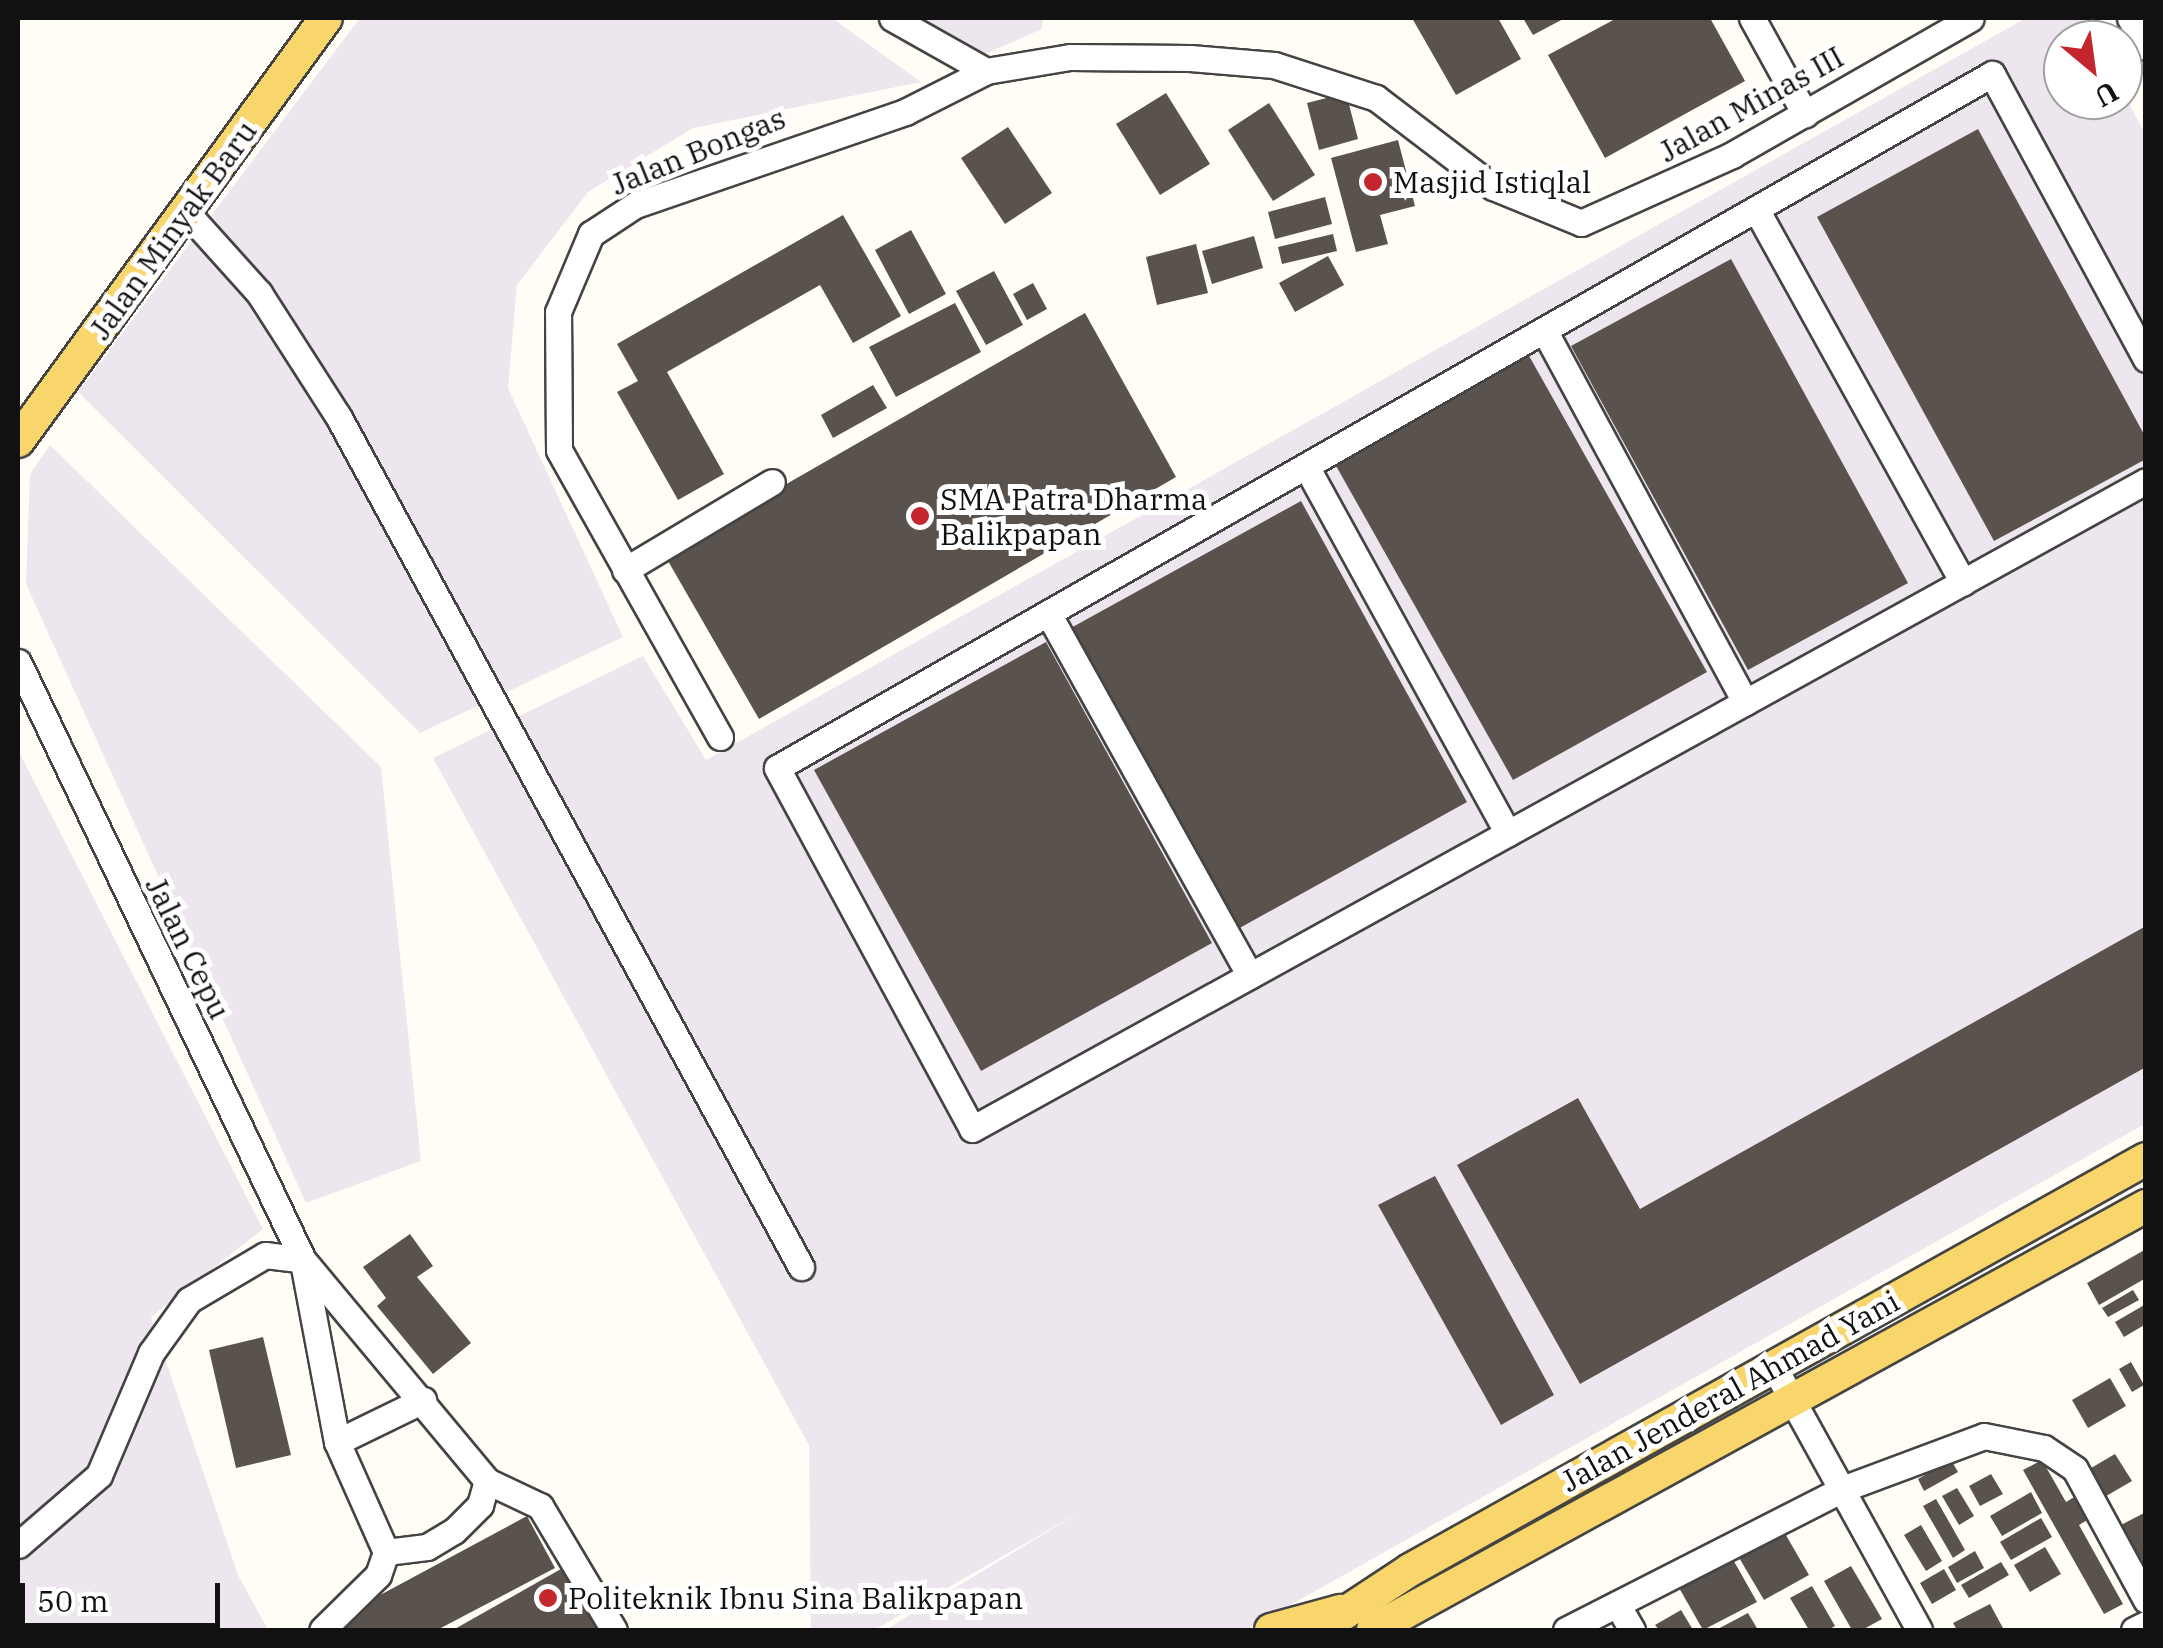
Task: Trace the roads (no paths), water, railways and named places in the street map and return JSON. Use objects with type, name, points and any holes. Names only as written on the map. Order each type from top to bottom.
[{"type":"main road","name":"Jalan Minyak Baru","points":[[18,441],[326,18]]},
{"type":"main road","name":"Jalan Jenderal Ahmad Yani","points":[[1271,1630],[1332,1620],[2146,1159]]},
{"type":"main road","name":"Jalan Jenderal Ahmad Yani","points":[[1373,1630],[2146,1206]]},
{"type":"main road","points":[[1687,1416],[1704,1446]]},
{"type":"street","points":[[892,18],[986,71]]},
{"type":"street","points":[[1752,18],[1805,114]]},
{"type":"street","name":"Jalan Minas III","points":[[1553,218],[1614,214],[1805,114],[1970,18]]},
{"type":"street","points":[[2130,18],[2146,47]]},
{"type":"street","name":"Jalan Bongas","points":[[720,737],[558,450],[553,404],[558,312],[591,234],[636,205],[905,112],[986,71],[1070,57],[1274,64],[1376,98],[1493,187],[1553,218]]},
{"type":"street","points":[[2146,359],[1992,74],[777,768],[972,1129],[2146,481]]},
{"type":"street","points":[[1756,208],[1963,582]]},
{"type":"street","points":[[187,213],[259,293],[338,416],[801,1266]]},
{"type":"street","points":[[1544,330],[1745,702]]},
{"type":"street","points":[[1306,466],[1508,833]]},
{"type":"street","points":[[625,570],[772,482]]},
{"type":"street","points":[[1048,612],[1250,976]]},
{"type":"street","name":"Jalan Cepu","points":[[18,662],[302,1260],[337,1442],[386,1552]]},
{"type":"street","points":[[18,1544],[99,1476],[151,1354],[188,1300],[265,1255],[302,1260]]},
{"type":"street","name":"Jalan Cepu","points":[[302,1260],[424,1400],[487,1480],[540,1506],[614,1630]]},
{"type":"street","points":[[1774,1367],[1841,1481],[1918,1630]]},
{"type":"street","points":[[337,1442],[424,1400]]},
{"type":"street","points":[[1566,1630],[1841,1481],[1962,1440],[2044,1448],[2075,1469],[2146,1600]]},
{"type":"street","points":[[322,1630],[378,1575],[386,1552],[427,1547],[454,1530],[480,1505],[487,1480]]},
{"type":"street","points":[[1618,1604],[1632,1630]]},
{"type":"street","points":[[2134,1630],[2146,1624]]},
{"type":"place","name":"Masjid Istiqlal","points":[[1373,182]]},
{"type":"place","name":"SMA Patra Dharma Balikpapan","points":[[920,516]]},
{"type":"place","name":"Politeknik Ibnu Sina Balikpapan","points":[[548,1598]]}]
